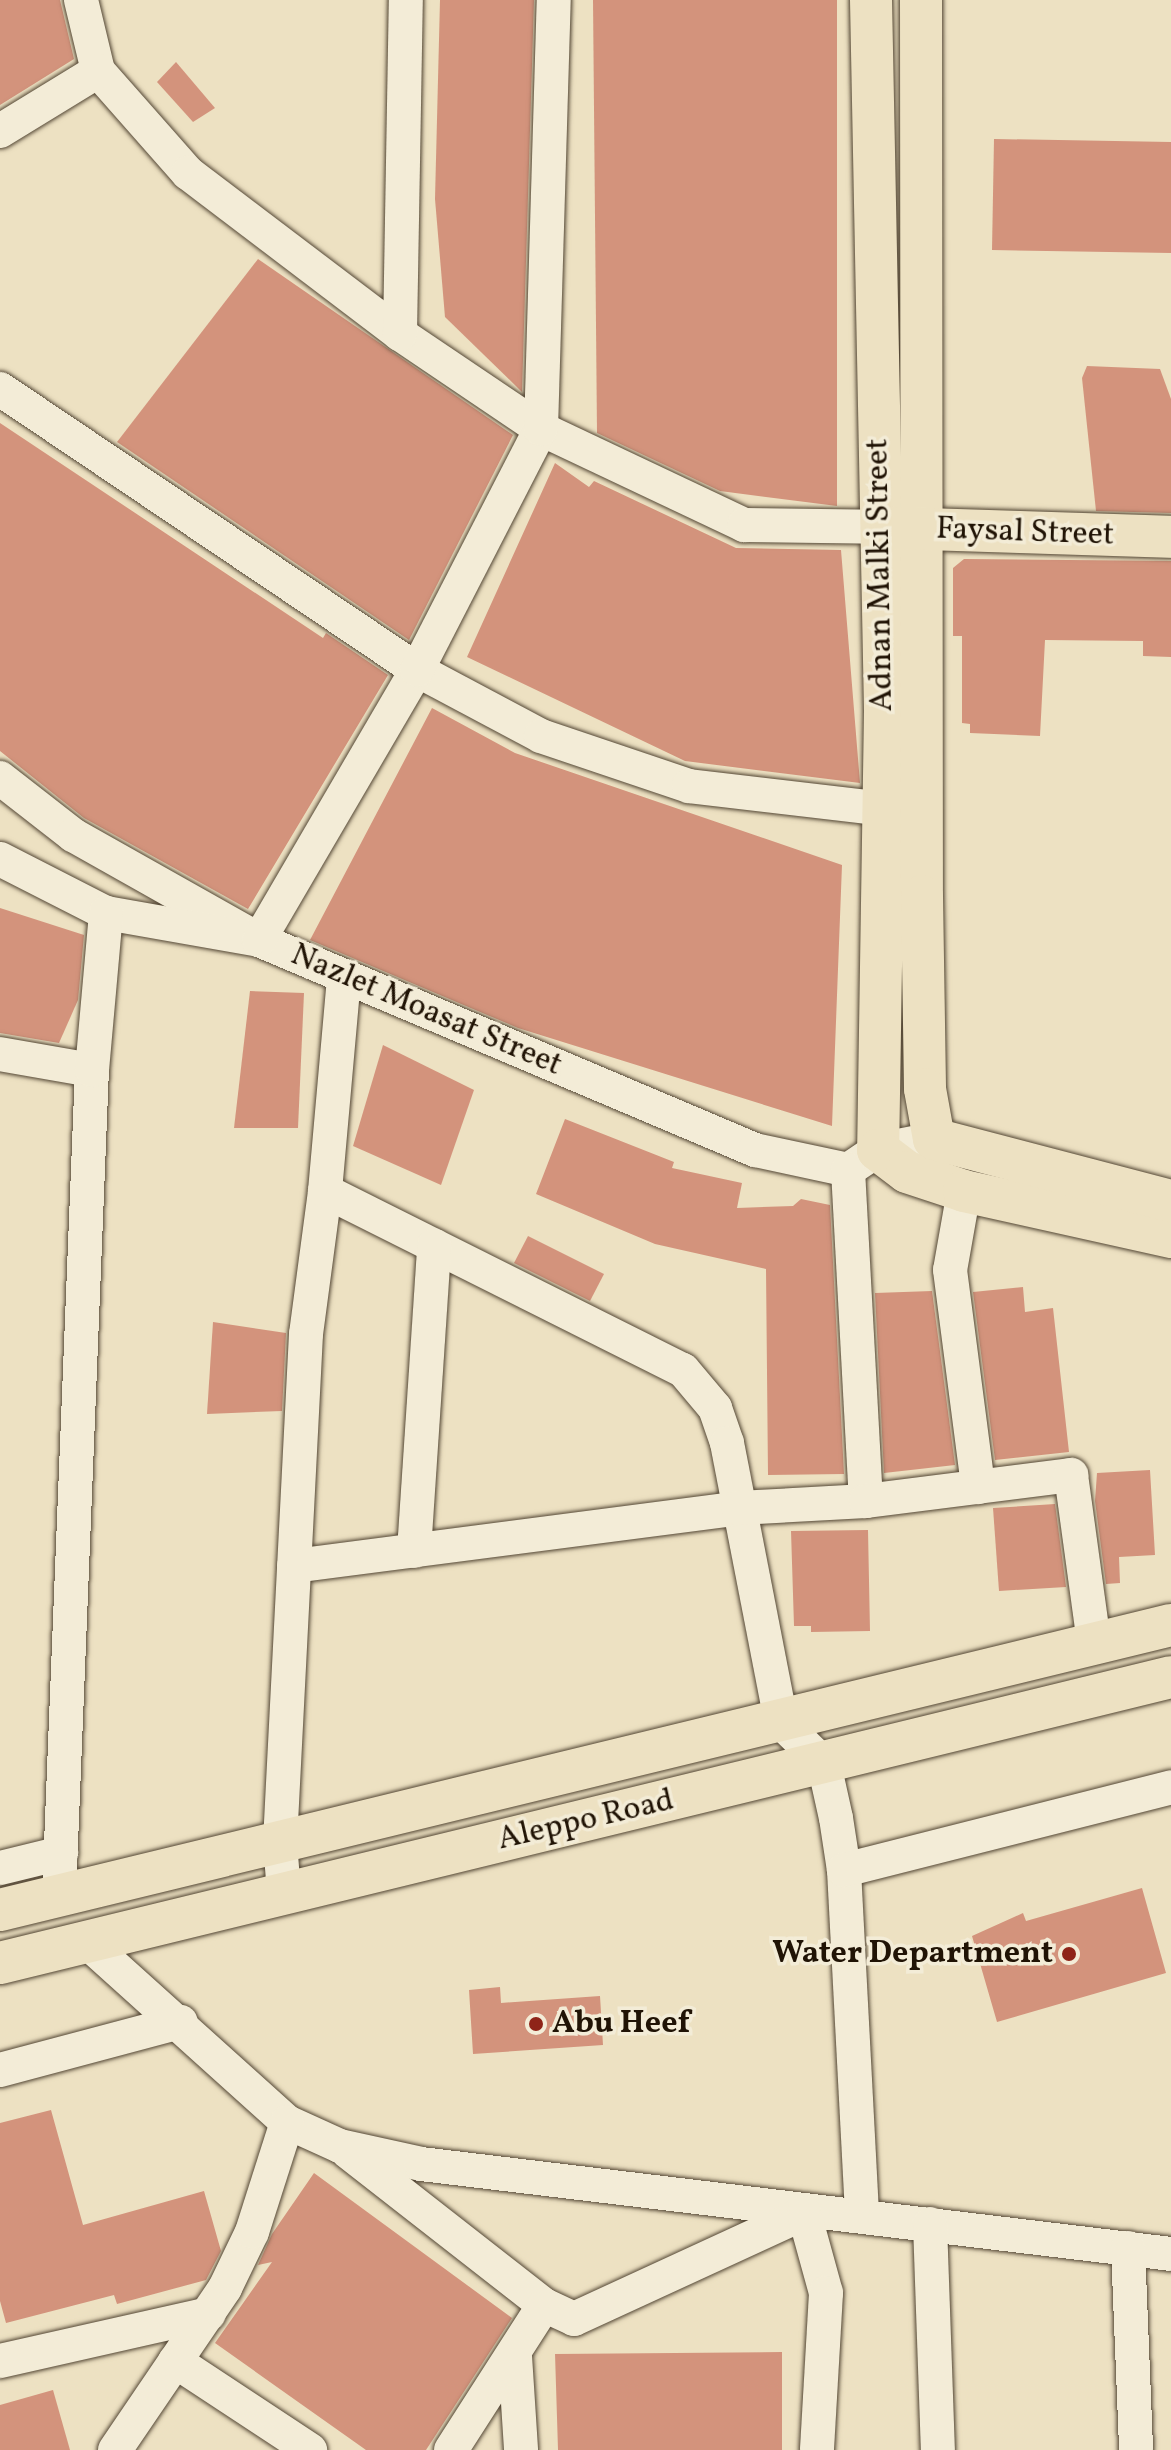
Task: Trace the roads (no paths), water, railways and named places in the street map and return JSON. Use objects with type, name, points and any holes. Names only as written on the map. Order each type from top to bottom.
[{"type":"main road","name":"Adnan Malki Street","points":[[871,0],[925,1089],[934,1139]]},
{"type":"main road","name":"Adnan Malki Street","points":[[863,1160],[899,528],[921,0]]},
{"type":"main road","name":"Faysal Street","points":[[899,528],[1171,537]]},
{"type":"main road","name":"Nazlet Moasat Street","points":[[934,1139],[1171,1201]]},
{"type":"main road","name":"Nazlet Moasat Street","points":[[863,1160],[964,1191],[1171,1237]]},
{"type":"main road","name":"Aleppo Road","points":[[0,1910],[1171,1625]]},
{"type":"main road","name":"Aleppo Road","points":[[0,1963],[1171,1677]]},
{"type":"street","points":[[81,0],[98,71],[188,173],[400,334],[541,429],[744,525],[899,528]]},
{"type":"street","points":[[400,334],[406,0]]},
{"type":"street","points":[[0,859],[106,913],[259,940],[417,670],[541,429],[554,0]]},
{"type":"street","points":[[0,131],[98,71]]},
{"type":"street","points":[[0,390],[417,670],[541,736],[689,786],[884,809]]},
{"type":"street","name":"Nazlet Moasat Street","points":[[0,778],[73,835],[259,940],[755,1150],[863,1160],[934,1139]]},
{"type":"street","points":[[59,1894],[92,1070],[106,913]]},
{"type":"street","points":[[284,1893],[280,1842],[306,1334],[325,1191],[344,977]]},
{"type":"street","points":[[0,1054],[92,1070]]},
{"type":"street","points":[[863,1160],[866,1501]]},
{"type":"street","points":[[325,1191],[683,1370],[715,1408],[727,1443],[781,1722],[824,1764],[844,1870],[862,2217]]},
{"type":"street","points":[[964,1191],[950,1270],[978,1487]]},
{"type":"street","points":[[414,1551],[434,1246]]},
{"type":"street","points":[[294,1566],[738,1508],[866,1501],[1071,1475],[1094,1644]]},
{"type":"street","points":[[844,1870],[1171,1787]]},
{"type":"street","points":[[0,1868],[61,1853]]},
{"type":"street","points":[[87,1942],[181,2022],[287,2122],[340,2146],[421,2164],[804,2213],[930,2224],[1171,2254]]},
{"type":"street","points":[[0,2070],[181,2022]]},
{"type":"street","points":[[115,2450],[209,2314],[252,2232],[287,2122]]},
{"type":"street","points":[[340,2146],[544,2305],[574,2319],[804,2213]]},
{"type":"street","points":[[804,2213],[826,2293],[817,2450]]},
{"type":"street","points":[[930,2224],[938,2450]]},
{"type":"street","points":[[1128,2248],[1136,2450]]},
{"type":"street","points":[[451,2450],[515,2356],[544,2305]]},
{"type":"street","points":[[0,2361],[209,2314]]},
{"type":"street","points":[[515,2356],[521,2450]]},
{"type":"street","points":[[175,2361],[310,2450]]},
{"type":"place","name":"Water Department","points":[[1069,1954]]},
{"type":"place","name":"Abu Heef","points":[[536,2024]]}]
